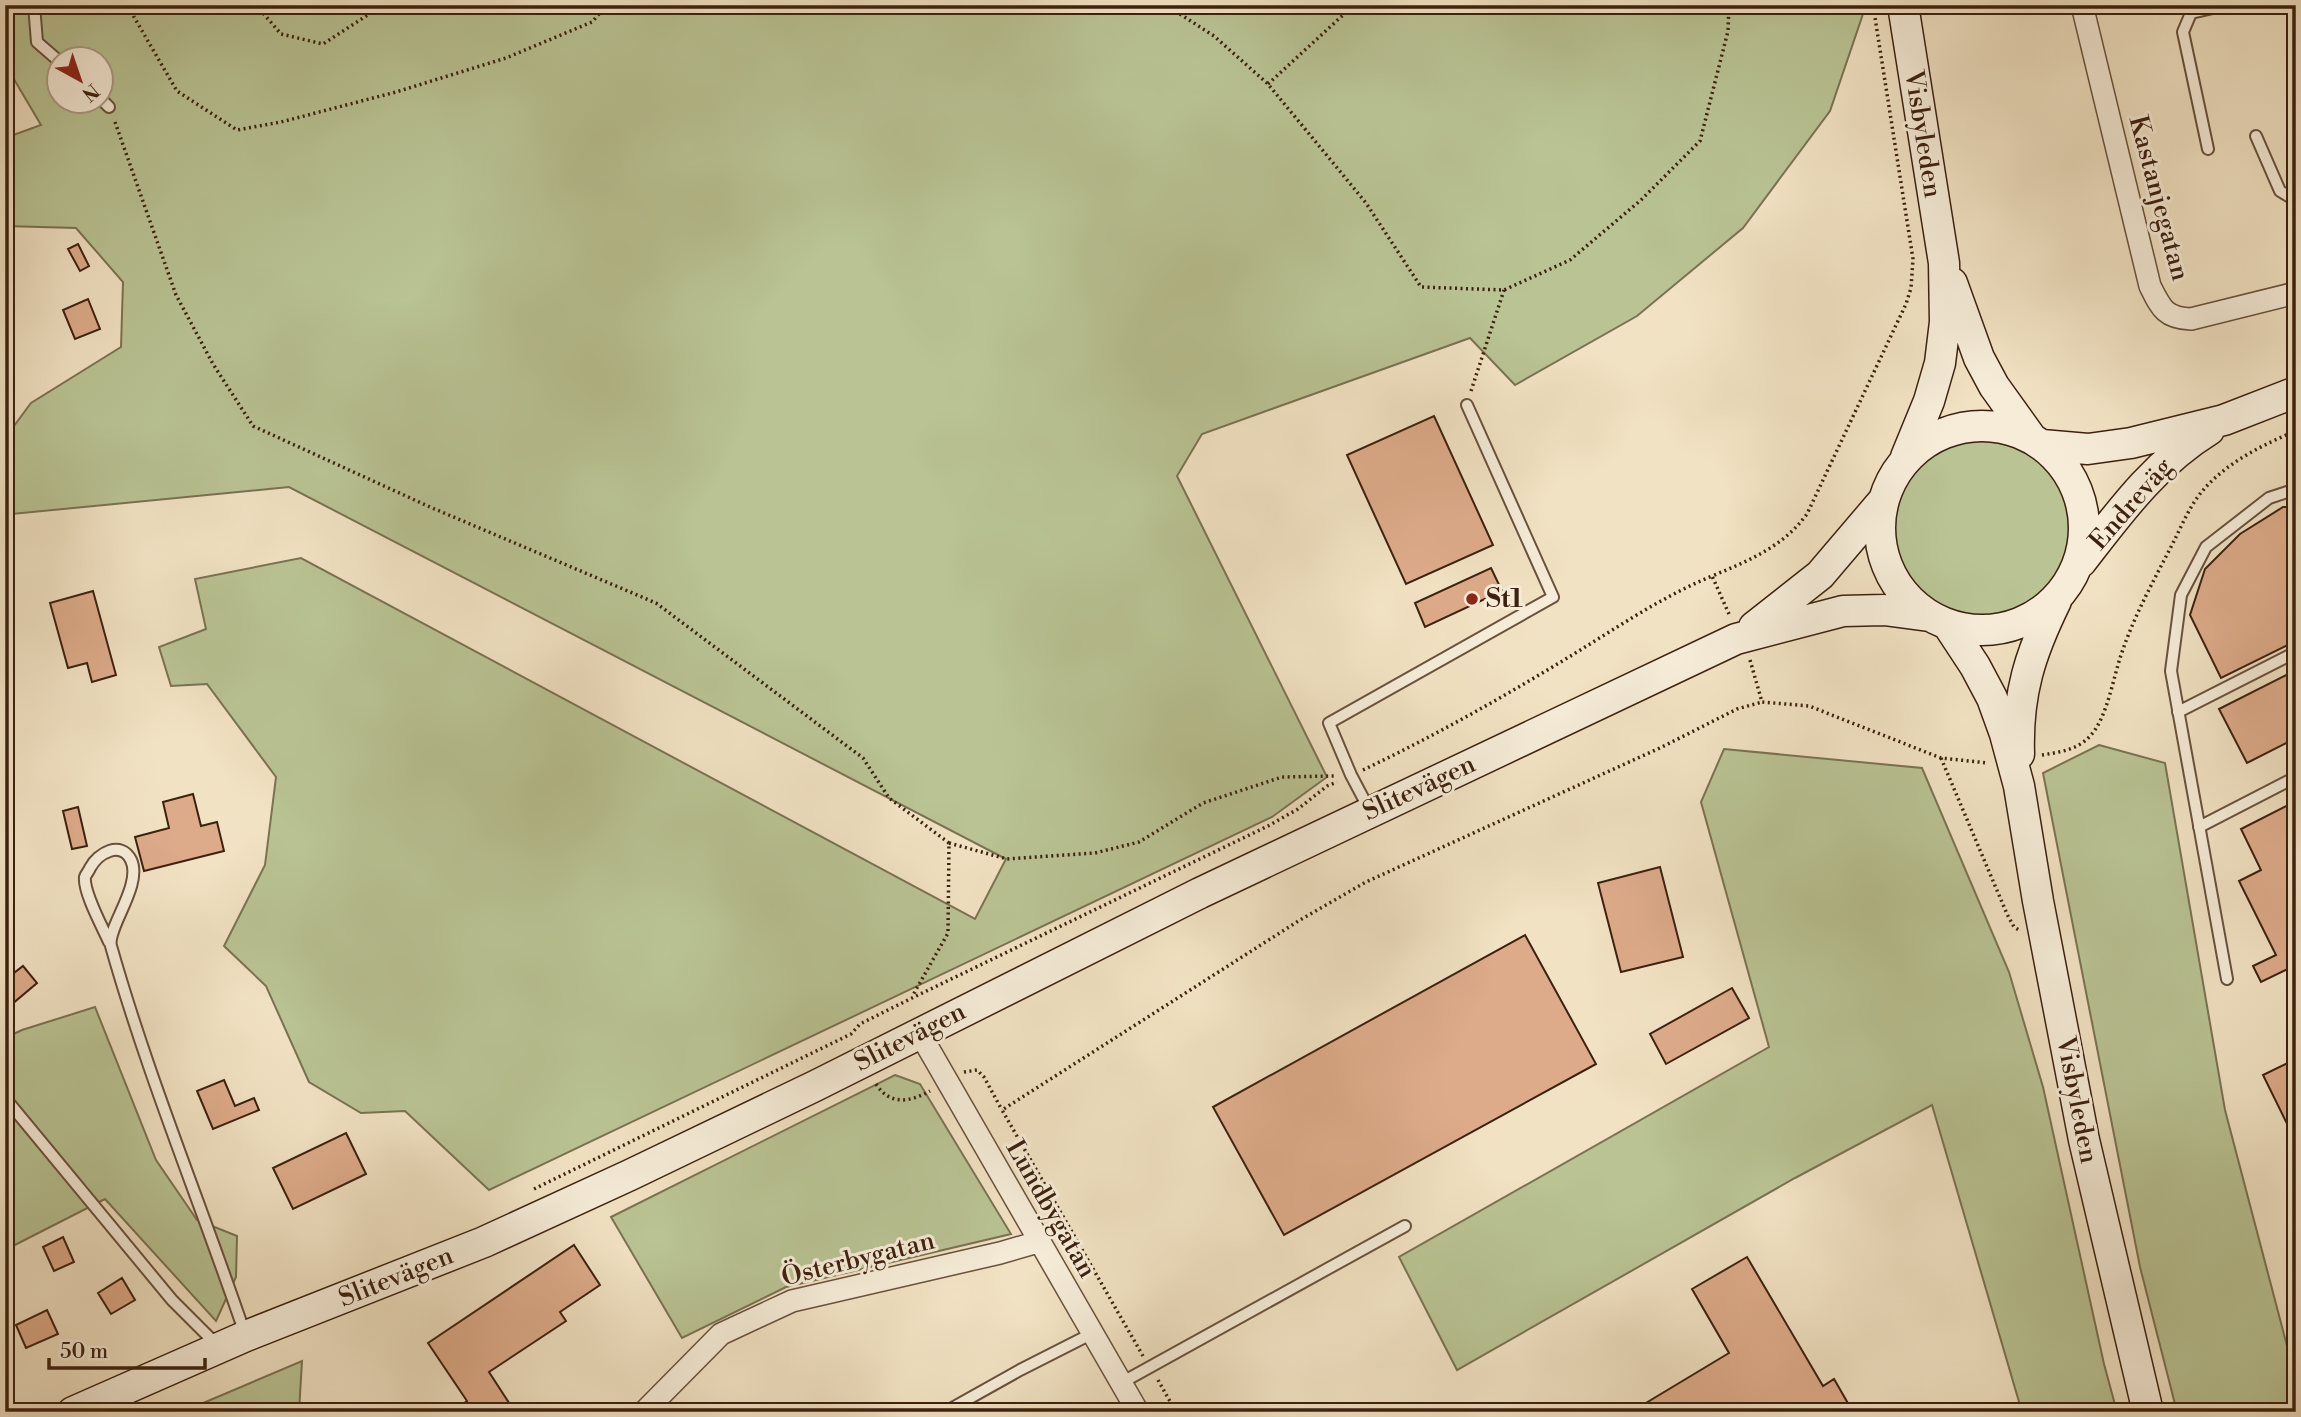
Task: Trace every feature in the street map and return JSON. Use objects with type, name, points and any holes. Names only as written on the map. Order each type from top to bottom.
[{"type":"main road","name":"Visbyleden","points":[[1903,5],[1944,263],[1944,322],[1940,363],[1929,401],[1904,461]]},
{"type":"main road","name":"Visbyleden","points":[[1944,263],[1979,358],[2000,395],[2037,442]]},
{"type":"main road","name":"Endreväg","points":[[2037,442],[2088,449],[2120,445],[2224,420],[2296,392]]},
{"type":"main road","name":"Endreväg","points":[[2076,568],[2152,474],[2187,443],[2224,420]]},
{"type":"main road","points":[[1964,427],[1999,427],[2037,442],[2066,470],[2080,501],[2084,535],[2076,568],[2058,597],[2033,617],[2002,629],[1969,630],[1938,620],[1903,594],[1887,566],[1880,534],[1883,501],[1891,480],[1904,461],[1931,439],[1964,427]]},
{"type":"main road","name":"Slitevägen","points":[[1739,639],[1820,575],[1883,501]]},
{"type":"main road","name":"Visbyleden","points":[[2019,786],[2018,729],[2022,687],[2033,652],[2058,597]]},
{"type":"main road","name":"Slitevägen","points":[[73,1412],[233,1342],[484,1242],[643,1169],[1370,811],[1739,639],[1843,611],[1884,610],[1938,620]]},
{"type":"main road","name":"Visbyleden","points":[[1938,620],[1975,666],[1992,698],[2019,786],[2084,1140],[2148,1412]]},
{"type":"street","name":"Kastanjegatan","points":[[2082,5],[2150,286],[2159,304],[2168,314],[2192,319],[2296,293]]},
{"type":"street","name":"Lundbygatan","points":[[919,1032],[1138,1412]]},
{"type":"street","name":"Österbygatan","points":[[643,1412],[721,1334],[792,1301],[1038,1242]]},
{"type":"lane","points":[[34,5],[37,42],[46,50]]},
{"type":"lane","points":[[2208,149],[2183,32],[2191,13],[2226,5]]},
{"type":"lane","points":[[2256,136],[2280,191],[2291,197],[2296,196]]},
{"type":"lane","points":[[1370,811],[1329,723],[1553,597],[1467,405]]},
{"type":"lane","points":[[2227,979],[2171,671],[2181,595],[2206,547],[2269,498],[2296,489]]},
{"type":"lane","points":[[2178,712],[2296,652]]},
{"type":"lane","points":[[2199,827],[2296,778]]},
{"type":"lane","points":[[109,942],[129,892],[134,871],[127,854],[119,849],[103,853],[93,863],[85,878],[88,892],[109,942],[148,1061],[233,1342]]},
{"type":"lane","points":[[5,1098],[172,1300],[233,1342]]},
{"type":"lane","points":[[1121,1383],[1405,1226]]},
{"type":"lane","points":[[945,1412],[1091,1334]]},
{"type":"path","points":[[132,5],[134,17],[177,91],[237,130],[281,122],[396,92],[506,58],[592,22],[607,5]]},
{"type":"path","points":[[257,5],[281,34],[323,44],[383,5]]},
{"type":"path","points":[[1166,5],[1214,36],[1268,84],[1366,203],[1421,287],[1504,290],[1570,260],[1641,200],[1700,141],[1728,31],[1729,5]]},
{"type":"path","points":[[1268,84],[1354,5]]},
{"type":"path","points":[[527,1193],[851,1034],[860,1024],[912,998],[1268,826],[1298,809],[1327,786],[1457,723],[1645,609],[1679,590],[1751,560],[1787,537],[1807,514],[1896,328],[1912,288],[1913,258],[1874,5]]},
{"type":"path","points":[[110,116],[176,295],[213,364],[253,426],[430,507],[656,603],[863,758],[889,798],[949,843],[1007,859],[1095,853],[1139,842],[1203,803],[1282,777],[1351,775]]},
{"type":"path","points":[[1467,405],[1504,290]]},
{"type":"path","points":[[2041,755],[2077,746],[2093,733],[2141,607],[2183,523],[2205,488],[2224,471],[2261,447],[2296,431]]},
{"type":"path","points":[[1712,576],[1762,702]]},
{"type":"path","points":[[1176,1412],[1002,1110],[1300,920],[1366,883],[1662,747],[1737,709],[1762,702],[1809,706],[1941,758],[1994,763]]},
{"type":"path","points":[[1941,758],[2014,927],[2045,939]]},
{"type":"path","points":[[912,998],[948,933],[949,843]]},
{"type":"green space","points":[[5,5],[1861,5],[1863,14],[1830,111],[1743,228],[1637,316],[1515,385],[1470,338],[1202,434],[1177,476],[1327,777],[1272,817],[489,1190],[405,1111],[361,1113],[309,1082],[266,986],[224,946],[265,865],[276,777],[207,684],[171,686],[159,647],[206,629],[195,579],[301,558],[975,919],[1006,859],[289,487],[12,514],[5,483],[5,438],[31,403],[121,347],[123,282],[76,228],[5,226],[5,138],[41,125],[5,64]]},
{"type":"green space","points":[[1983,438],[2018,445],[2047,465],[2067,494],[2074,529],[2067,564],[2047,593],[2018,613],[1983,620],[1948,613],[1919,593],[1899,564],[1892,529],[1899,494],[1919,465],[1948,445]]},
{"type":"green space","points":[[2099,745],[2165,763],[2225,1110],[2296,1380],[2296,1412],[2177,1412],[2140,1267],[2043,773]]},
{"type":"green space","points":[[1724,749],[1922,768],[2009,972],[2043,1087],[2117,1412],[2022,1412],[1932,1105],[1795,1178],[1457,1370],[1399,1257],[1769,1047],[1701,802]]},
{"type":"green space","points":[[95,1007],[156,1160],[197,1220],[237,1236],[236,1277],[216,1321],[105,1199],[5,1250],[5,1038]]},
{"type":"green space","points":[[895,1075],[920,1084],[1011,1234],[786,1287],[682,1338],[611,1217]]},
{"type":"green space","points":[[302,1361],[299,1412],[182,1412]]},
{"type":"building","points":[[78,244],[89,266],[80,271],[68,249]]},
{"type":"building","points":[[88,299],[100,329],[75,339],[63,310]]},
{"type":"building","points":[[1434,416],[1493,545],[1406,584],[1347,455]]},
{"type":"building","points":[[2283,507],[2296,507],[2296,641],[2221,678],[2190,615],[2205,569],[2240,534]]},
{"type":"building","points":[[1491,568],[1502,591],[1425,627],[1415,603]]},
{"type":"building","points":[[93,591],[116,675],[92,682],[87,663],[68,668],[50,603]]},
{"type":"building","points":[[2296,670],[2296,738],[2247,763],[2219,709]]},
{"type":"building","points":[[193,794],[201,826],[217,822],[224,851],[144,871],[135,837],[169,828],[163,802]]},
{"type":"building","points":[[2296,801],[2296,965],[2261,982],[2253,966],[2276,955],[2239,881],[2261,870],[2241,829]]},
{"type":"building","points":[[78,807],[87,846],[72,849],[63,811]]},
{"type":"building","points":[[1660,867],[1683,957],[1621,972],[1598,883]]},
{"type":"building","points":[[1525,935],[1596,1064],[1284,1235],[1213,1107]]},
{"type":"building","points":[[23,966],[37,983],[5,1010],[5,970],[10,976]]},
{"type":"building","points":[[1732,988],[1749,1018],[1666,1064],[1650,1034]]},
{"type":"building","points":[[2296,1059],[2296,1142],[2263,1075]]},
{"type":"building","points":[[224,1080],[235,1106],[254,1098],[259,1110],[213,1129],[197,1091]]},
{"type":"building","points":[[346,1133],[366,1174],[293,1209],[273,1168]]},
{"type":"building","points":[[63,1237],[74,1262],[54,1271],[43,1247]]},
{"type":"building","points":[[574,1245],[600,1285],[560,1312],[566,1321],[489,1372],[515,1412],[452,1412],[467,1401],[428,1343]]},
{"type":"building","points":[[1747,1257],[1823,1386],[1834,1379],[1853,1412],[1631,1412],[1729,1353],[1692,1289]]},
{"type":"building","points":[[122,1278],[135,1300],[111,1314],[98,1293]]},
{"type":"building","points":[[47,1310],[58,1334],[26,1348],[16,1325]]},
{"type":"place","name":"St1","points":[[1472,599]]}]
